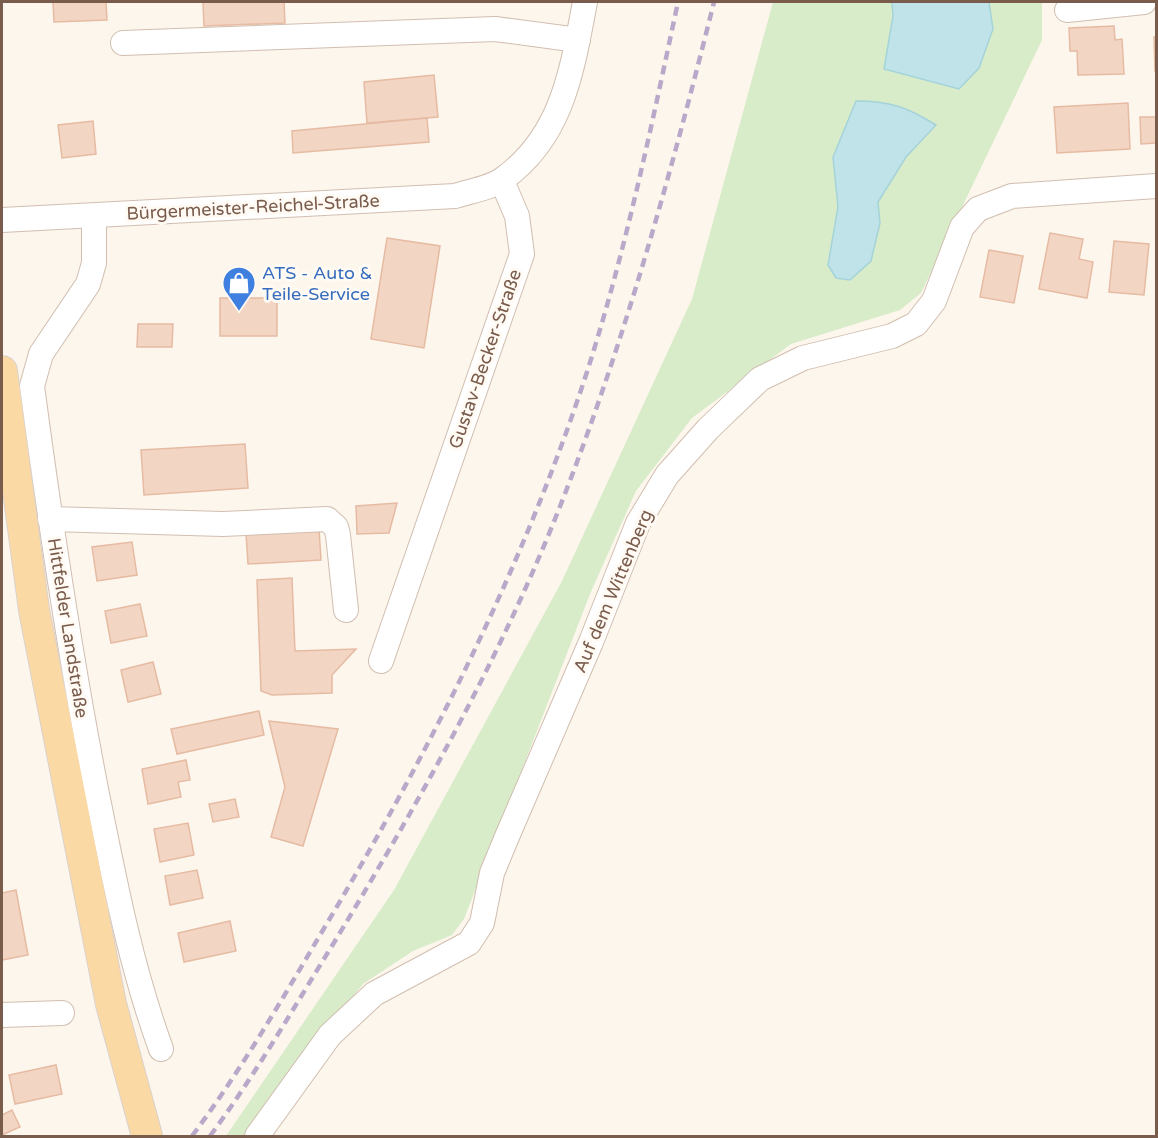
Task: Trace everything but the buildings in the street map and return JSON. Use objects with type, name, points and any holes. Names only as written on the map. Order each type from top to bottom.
[{"type":"main road","name":"Hittfelder Landstraße","points":[[2,371],[34,610],[111,1004],[143,1124]]},
{"type":"street","points":[[502,181],[540,145],[563,103],[585,2]]},
{"type":"street","points":[[1067,10],[1144,2]]},
{"type":"street","points":[[123,43],[495,29],[578,40]]},
{"type":"street","name":"Bürgermeister-Reichel-Straße","points":[[2,220],[455,196],[502,181]]},
{"type":"street","name":"Gustav-Becker-Straße","points":[[381,661],[522,254],[517,216],[502,181]]},
{"type":"street","name":"Auf dem Wittenberg","points":[[257,1137],[330,1035],[374,994],[469,943],[482,923],[492,873],[591,642],[638,523],[667,475],[708,429],[760,379],[803,358],[892,336],[916,324],[934,301],[962,227],[978,209],[1012,196],[1156,186]]},
{"type":"street","name":"Hittfelder Landstraße","points":[[94,216],[94,263],[88,284],[40,354],[32,386],[75,679],[123,926],[143,1000],[161,1049]]},
{"type":"street","points":[[50,519],[223,524],[327,519],[336,527],[338,535],[345,610]]},
{"type":"street","points":[[2,1015],[62,1013]]},
{"type":"green space","points":[[773,2],[1042,2],[1042,40],[921,293],[900,310],[791,344],[692,418],[636,491],[590,594],[464,919],[452,935],[413,951],[363,984],[317,1041],[247,1136],[226,1136],[394,890],[562,581],[692,299]]},
{"type":"water","points":[[892,2],[989,2],[993,29],[979,68],[959,89],[884,69],[893,16]]},
{"type":"water","points":[[856,101],[898,106],[936,125],[906,157],[878,202],[880,223],[871,261],[850,280],[836,278],[828,265],[838,207],[833,157]]},
{"type":"railway","points":[[192,1136],[229,1084],[263,1030],[403,790],[472,656],[533,519],[585,378],[613,285],[678,2]]},
{"type":"railway","points":[[210,1136],[274,1040],[395,840],[452,737],[530,578],[578,460],[622,331],[662,200],[714,2]]},
{"type":"place","name":"ATS - Auto & Teile-Service","points":[[239,312]]}]
